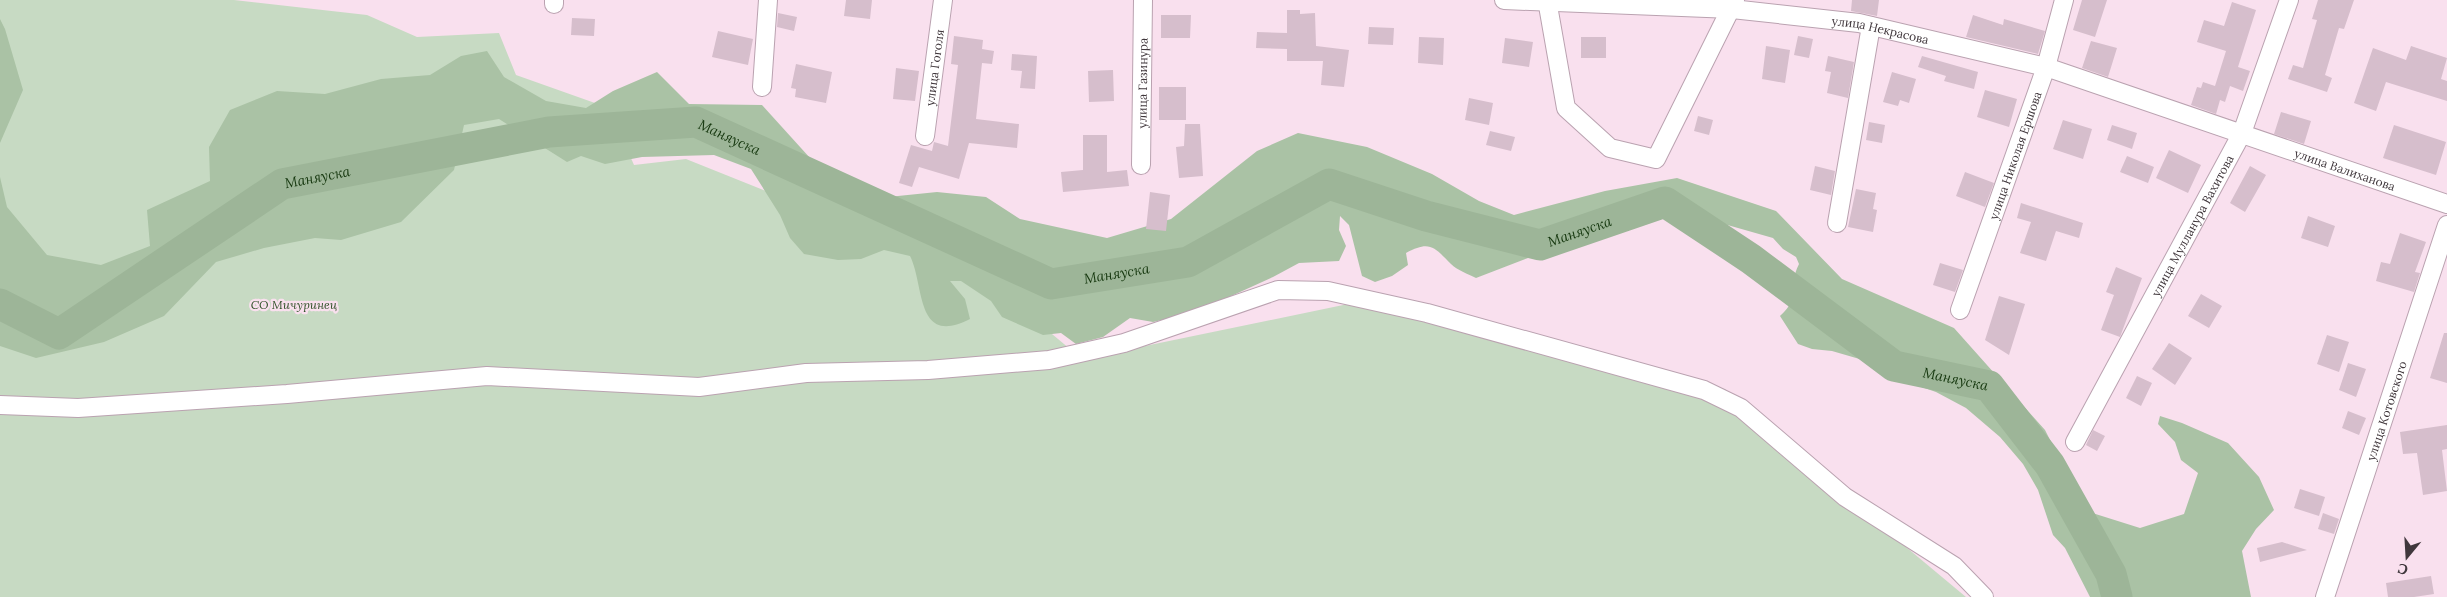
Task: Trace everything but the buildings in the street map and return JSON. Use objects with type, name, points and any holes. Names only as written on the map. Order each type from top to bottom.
[{"type":"street","points":[[762,87],[768,0]]},
{"type":"street","name":"улица Гоголя","points":[[925,136],[943,0]]},
{"type":"street","name":"улица Газинура","points":[[1142,165],[1143,0]]},
{"type":"street","name":"улица Некрасова","points":[[1504,0],[1734,4],[1871,26],[2046,67],[2242,133]]},
{"type":"street","name":"улица Николая Ершова","points":[[1960,310],[2046,67],[2064,0]]},
{"type":"street","name":"улица Мулланура Вахитова","points":[[2075,442],[2242,133],[2289,0]]},
{"type":"street","points":[[1546,2],[1566,108],[1610,148],[1656,158],[1734,4]]},
{"type":"street","points":[[1837,223],[1871,26]]},
{"type":"street","name":"улица Валиханова","points":[[2242,133],[2447,204]]},
{"type":"street","name":"улица Котовского","points":[[2325,597],[2447,225]]},
{"type":"street","points":[[0,405],[78,408],[287,394],[488,376],[699,387],[806,373],[928,370],[1030,362],[1049,360],[1124,343],[1278,290],[1328,291],[1427,313],[1704,390],[1741,408],[1845,497],[1954,566],[1984,597]]},
{"type":"green space","name":"СО Мичуринец","points":[[0,0],[234,0],[367,15],[417,37],[499,33],[516,75],[609,108],[634,165],[686,159],[986,279],[1082,359],[1348,304],[1725,389],[1828,482],[1966,597],[0,597]]},
{"type":"green space","points":[[0,19],[5,29],[23,90],[0,143]]},
{"type":"green space","points":[[487,51],[504,77],[546,101],[586,108],[613,91],[657,72],[689,104],[762,105],[849,201],[937,192],[986,197],[1020,219],[1107,238],[1171,219],[1257,151],[1298,133],[1367,147],[1432,174],[1479,201],[1514,215],[1605,191],[1677,178],[1776,211],[1842,279],[1954,328],[2045,430],[2086,511],[2140,528],[2184,514],[2198,473],[2181,460],[2175,442],[2158,424],[2160,416],[2182,423],[2228,443],[2259,477],[2274,510],[2256,529],[2242,551],[2251,597],[2090,597],[2065,548],[2053,535],[2038,490],[2023,464],[2000,437],[1966,408],[1936,392],[1901,380],[1863,360],[1832,351],[1812,349],[1798,344],[1780,316],[1787,309],[1793,296],[1794,279],[1799,264],[1796,257],[1783,249],[1773,238],[1710,220],[1696,213],[1662,214],[1630,219],[1476,278],[1453,266],[1431,247],[1421,247],[1406,253],[1408,265],[1392,276],[1375,282],[1362,276],[1349,225],[1340,216],[1339,230],[1346,246],[1339,261],[1299,263],[1196,312],[1153,322],[1130,318],[1103,337],[1076,344],[1061,333],[1043,335],[1002,317],[991,301],[961,281],[950,281],[965,299],[970,319],[952,326],[940,325],[931,319],[925,309],[915,268],[910,256],[884,250],[861,259],[838,260],[804,254],[790,238],[780,215],[751,169],[714,155],[642,157],[605,164],[581,156],[567,162],[499,119],[464,125],[454,170],[401,222],[341,240],[315,238],[264,248],[216,262],[164,316],[104,342],[36,358],[0,346],[0,177],[7,207],[47,255],[101,265],[150,246],[147,210],[210,181],[209,147],[230,110],[277,91],[325,94],[381,79],[430,75],[461,56]]},
{"type":"waterway","name":"Маняуска","points":[[0,304],[59,334],[282,184],[549,132],[696,122],[1051,284],[1188,262],[1329,184],[1426,216],[1540,245],[1665,202],[1751,259],[1894,366],[1989,386],[2050,465],[2111,574],[2117,597]]}]
